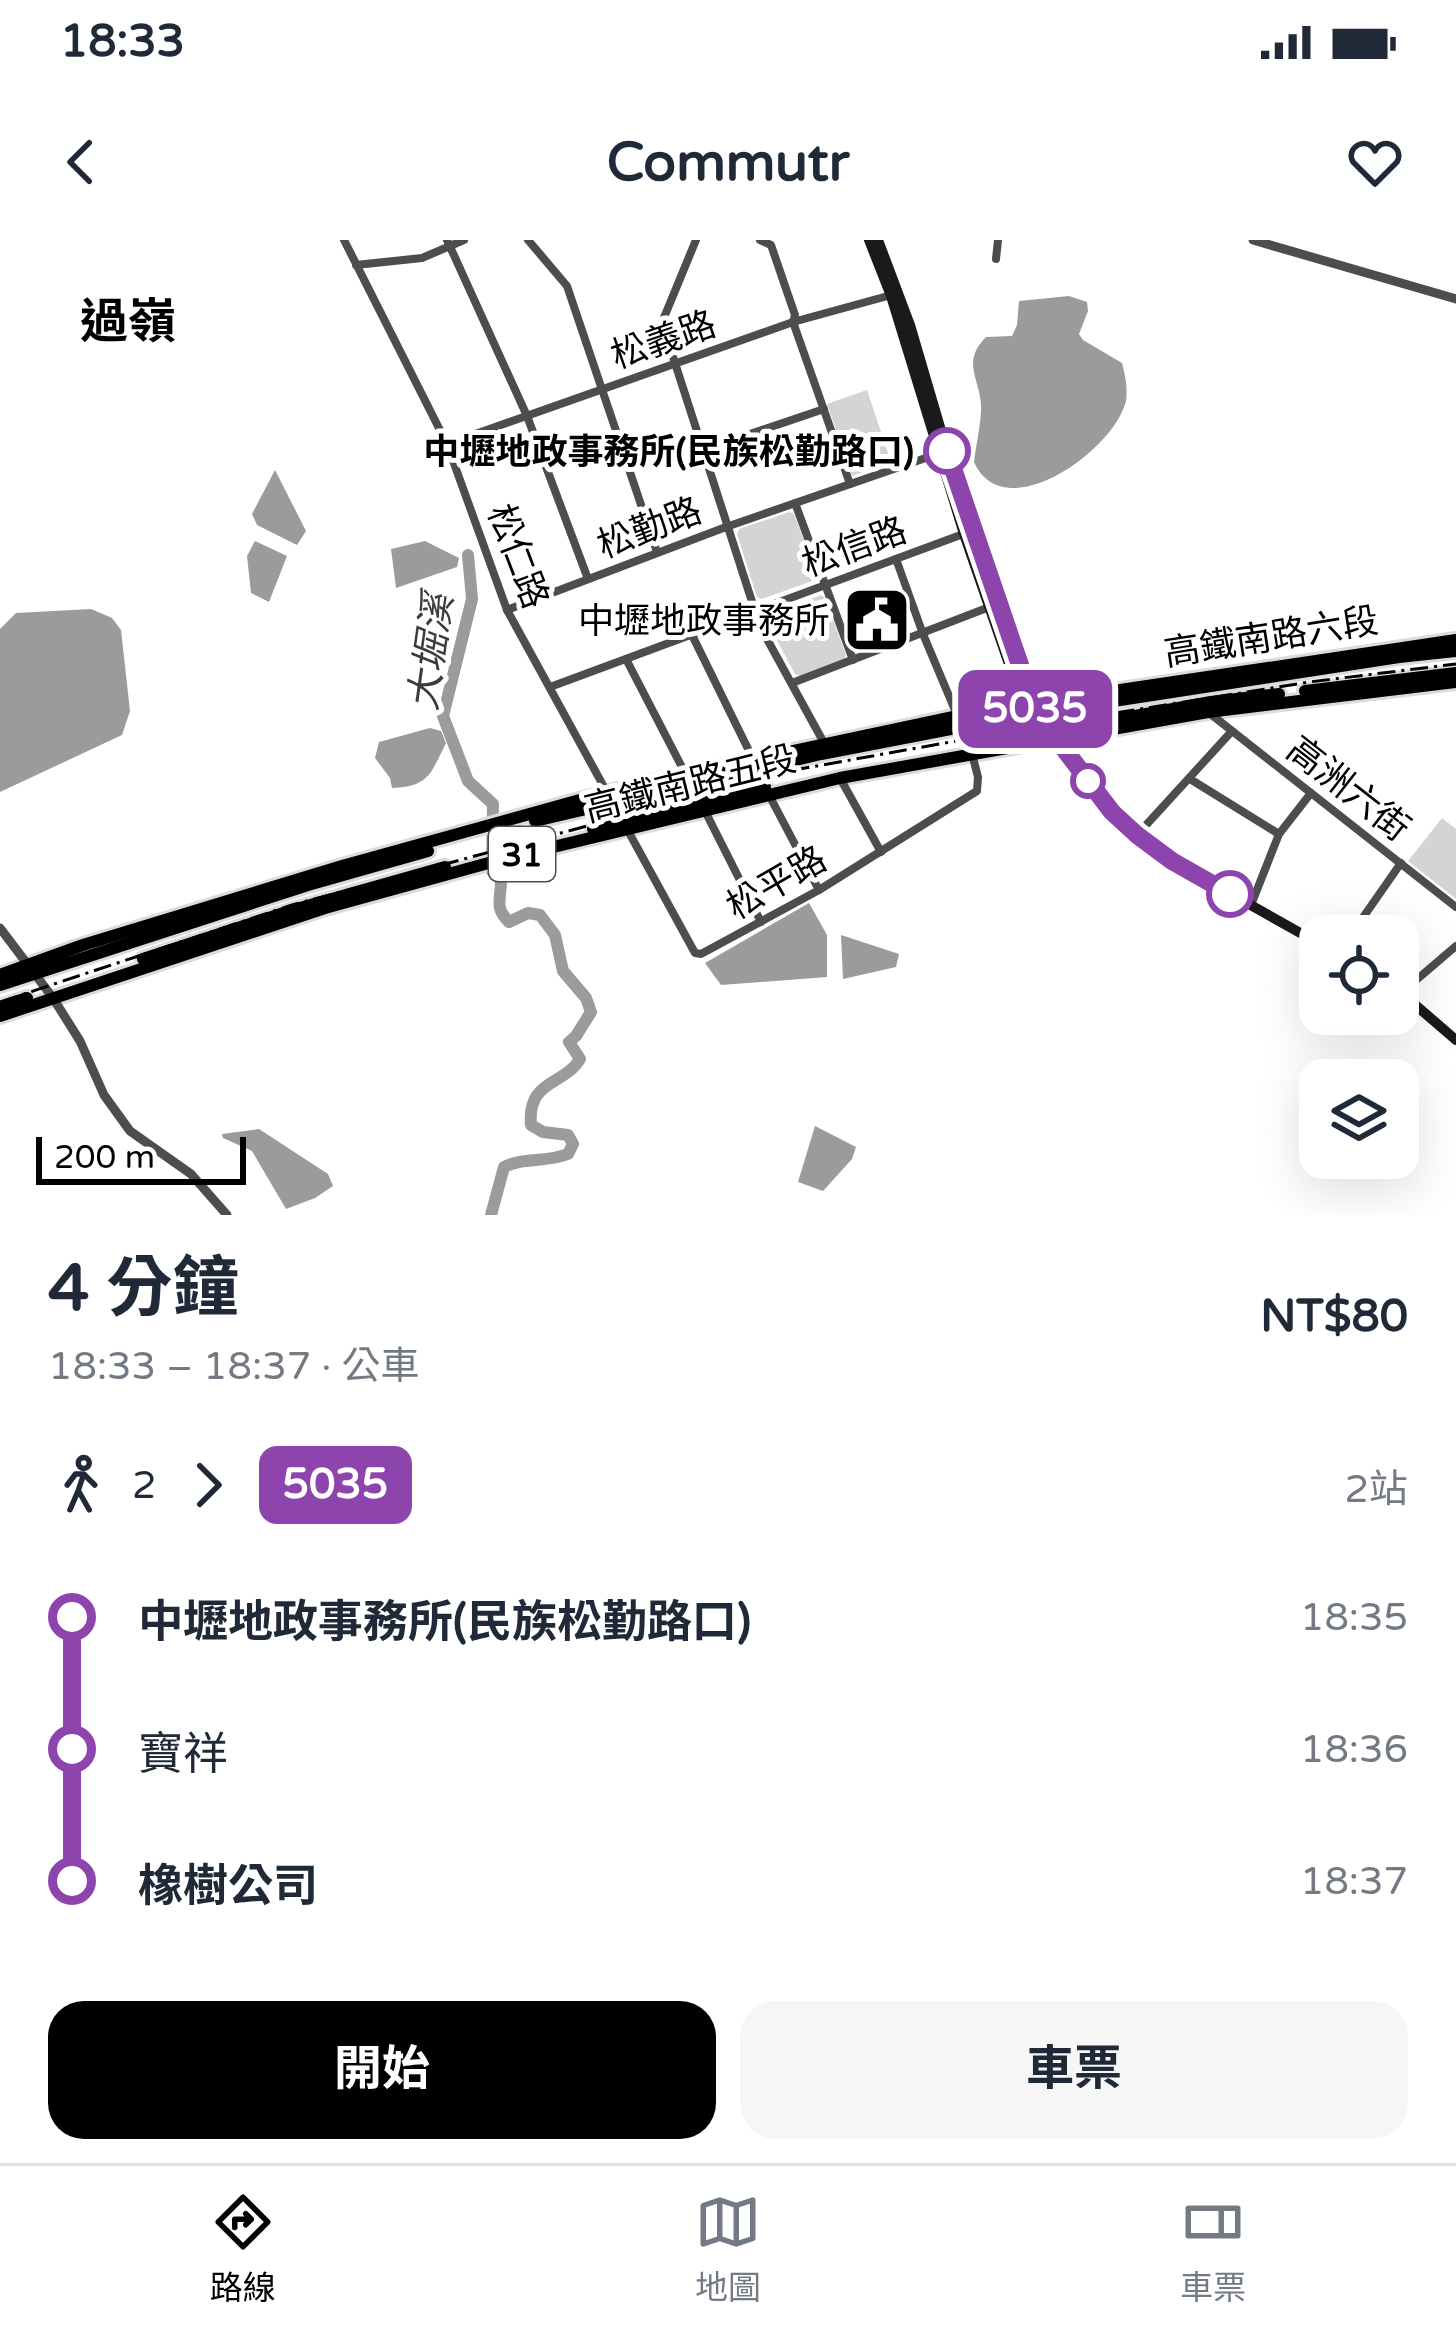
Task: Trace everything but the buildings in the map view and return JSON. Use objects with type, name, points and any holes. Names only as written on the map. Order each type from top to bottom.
[{"type":"main road","points":[[869,240],[895,294]]},
{"type":"main road","points":[[878,240],[993,606],[1031,707],[1112,812],[1137,835],[1172,861],[1299,932]]},
{"type":"main road","name":"高鐵南路六段","points":[[1031,707],[1456,640]]},
{"type":"main road","points":[[1399,657],[1431,643]]},
{"type":"main road","name":"高鐵南路六段","points":[[1031,707],[1456,651]]},
{"type":"main road","name":"高鐵南路六段","points":[[1052,735],[1408,687],[1454,676]]},
{"type":"main road","name":"高鐵南路六段","points":[[1052,735],[1210,702],[1454,676]]},
{"type":"main road","name":"高鐵南路五段","points":[[0,975],[686,774],[957,716],[1031,707]]},
{"type":"main road","name":"高鐵南路五段","points":[[0,985],[31,969],[342,866],[608,797],[1031,707]]},
{"type":"main road","points":[[1083,775],[1080,753],[1092,733]]},
{"type":"main road","name":"高鐵南路五段","points":[[0,1016],[169,950],[364,888],[623,826],[1052,735]]},
{"type":"main road","name":"高鐵南路五段","points":[[0,1007],[326,908],[831,771],[1052,735]]},
{"type":"main road","points":[[308,885],[342,866]]},
{"type":"main road","points":[[326,908],[364,888]]},
{"type":"main road","points":[[169,950],[210,946]]},
{"type":"main road","points":[[1419,1008],[1456,1040]]},
{"type":"street","name":"松仁路","points":[[344,240],[448,444],[507,610],[623,826]]},
{"type":"street","points":[[355,266],[422,258],[464,240]]},
{"type":"street","points":[[528,240],[567,286],[657,552]]},
{"type":"street","points":[[696,240],[663,320],[755,611],[824,744]]},
{"type":"street","points":[[760,240],[771,245],[850,484]]},
{"type":"street","points":[[996,259],[998,240]]},
{"type":"street","points":[[1253,240],[1456,298]]},
{"type":"street","points":[[449,244],[526,416],[588,579]]},
{"type":"street","name":"松義路","points":[[448,444],[793,322],[895,294]]},
{"type":"street","points":[[703,450],[824,409]]},
{"type":"street","name":"松勤路","points":[[507,610],[727,526],[943,452]]},
{"type":"street","points":[[795,503],[853,659]]},
{"type":"street","name":"松信路","points":[[550,688],[969,532]]},
{"type":"street","points":[[896,559],[957,716]]},
{"type":"street","points":[[792,683],[993,606]]},
{"type":"street","points":[[692,635],[753,759]]},
{"type":"street","points":[[626,659],[686,774]]},
{"type":"street","name":"高洲六街","points":[[1208,712],[1456,907]]},
{"type":"street","points":[[1137,835],[1232,731]]},
{"type":"street","name":"松平路","points":[[623,826],[695,953],[701,954],[818,890],[977,791],[972,753]]},
{"type":"street","points":[[840,778],[881,852]]},
{"type":"street","points":[[1190,779],[1279,834]]},
{"type":"street","points":[[1251,905],[1279,834],[1311,793]]},
{"type":"street","points":[[769,794],[818,890]]},
{"type":"street","points":[[705,810],[761,922]]},
{"type":"street","points":[[1365,915],[1401,863]]},
{"type":"street","points":[[0,928],[51,994],[80,1041],[104,1095],[130,1131],[191,1174],[227,1215]]},
{"type":"street","points":[[1419,976],[1456,946]]},
{"type":"shaded area","points":[[1069,296],[1087,302],[1079,334],[1083,340],[1122,363],[1126,401],[1101,441],[1057,475],[1009,488],[989,481],[974,462],[981,401],[974,356],[986,337],[1012,336],[1019,301]]},
{"type":"shaded area","points":[[867,390],[891,462],[852,476],[827,404]]},
{"type":"shaded area","points":[[275,470],[306,531],[297,545],[257,525],[252,514]]},
{"type":"shaded area","points":[[794,514],[817,575],[815,580],[762,599],[757,597],[737,534],[739,529]]},
{"type":"shaded area","points":[[255,541],[287,556],[269,602],[251,593],[247,556]]},
{"type":"shaded area","points":[[425,541],[459,558],[457,567],[396,588],[391,549]]},
{"type":"shaded area","points":[[821,595],[846,655],[800,676],[766,620],[770,614]]},
{"type":"shaded area","points":[[91,609],[112,618],[121,630],[130,711],[122,735],[0,792],[0,629],[16,613]]},
{"type":"shaded area","points":[[430,728],[441,731],[446,743],[432,770],[414,785],[392,788],[375,758],[379,742]]},
{"type":"shaded area","points":[[1442,818],[1456,829],[1456,899],[1408,861]]},
{"type":"shaded area","points":[[809,903],[827,935],[827,977],[721,985],[705,963]]},
{"type":"shaded area","points":[[841,935],[899,954],[896,967],[843,979]]},
{"type":"shaded area","points":[[815,1126],[856,1147],[852,1159],[823,1191],[798,1182]]},
{"type":"shaded area","points":[[259,1129],[328,1174],[333,1186],[286,1209],[252,1151],[222,1134]]},
{"type":"waterway","name":"大堀溪","points":[[468,555],[472,599],[443,716],[468,781],[493,804],[492,871],[501,878],[501,911],[509,922],[528,913],[540,915],[555,935],[563,971],[586,998],[591,1012],[569,1042],[580,1059],[541,1091],[531,1110],[531,1125],[543,1132],[568,1135],[573,1144],[568,1154],[504,1167],[491,1215]]},
{"type":"railway","points":[[0,1002],[292,905],[800,769],[1309,682],[1456,664]]},
{"type":"bus line","name":"5035","points":[[947,451],[1036,712],[1112,812],[1147,844],[1230,894]]},
{"type":"place","name":"中壢地政事務所(民族松勤路口)","points":[[947,451]]},
{"type":"place","name":"中壢地政事務所","points":[[877,620]]},
{"type":"district","name":"過嶺","points":[[128,321]]}]
